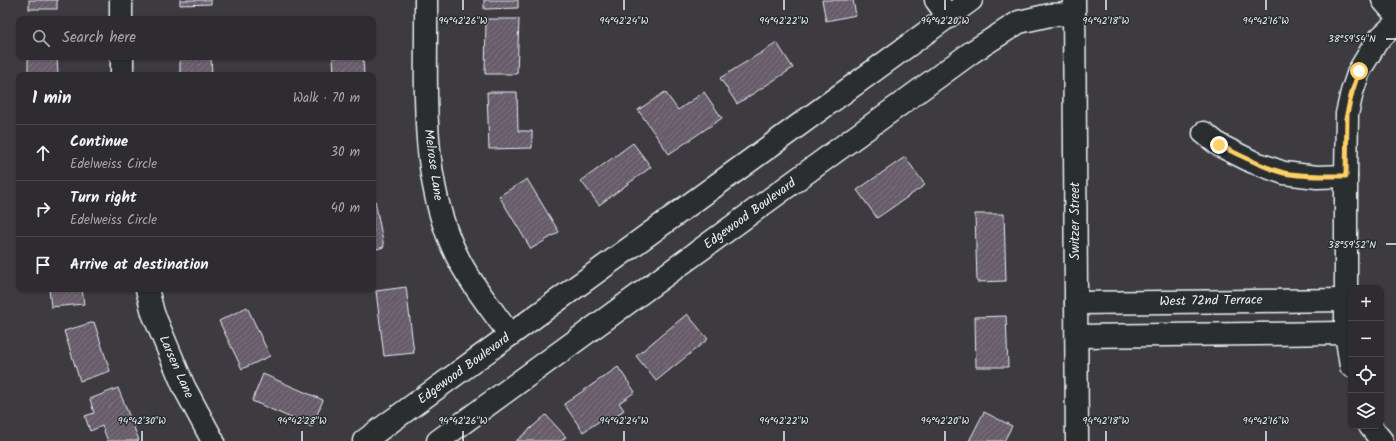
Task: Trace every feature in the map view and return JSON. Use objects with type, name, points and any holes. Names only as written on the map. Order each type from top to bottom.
[{"type":"street","points":[[121,0],[121,16]]},
{"type":"street","name":"Melrose Lane","points":[[426,0],[427,126],[432,173],[438,207],[460,262],[510,335]]},
{"type":"street","name":"Edgewood Boulevard","points":[[364,441],[510,335],[942,8],[972,0]]},
{"type":"street","points":[[1383,0],[1396,15]]},
{"type":"street","name":"Edgewood Boulevard","points":[[438,441],[972,52],[1019,22],[1050,15],[1074,7]]},
{"type":"street","name":"Switzer Street","points":[[1074,7],[1077,441]]},
{"type":"street","points":[[1350,357],[1346,333],[1347,114],[1359,71],[1377,41],[1396,23]]},
{"type":"street","points":[[122,60],[122,72]]},
{"type":"street","points":[[1204,133],[1219,145],[1254,162],[1284,173],[1316,176],[1346,176]]},
{"type":"street","name":"Larsen Lane","points":[[148,292],[154,313],[184,387],[213,441]]},
{"type":"street","name":"West 72nd Terrace","points":[[1076,302],[1346,300]]},
{"type":"street","points":[[1077,336],[1346,333]]},
{"type":"building","points":[[29,0],[57,0],[57,9],[29,9]]},
{"type":"building","points":[[180,0],[211,0],[211,4],[180,5]]},
{"type":"building","points":[[484,0],[518,0],[518,8],[484,9]]},
{"type":"building","points":[[822,0],[853,0],[856,15],[826,21]]},
{"type":"building","points":[[486,19],[519,19],[517,74],[485,74]]},
{"type":"building","points":[[777,43],[793,68],[737,104],[720,78]]},
{"type":"building","points":[[28,60],[57,60],[58,72],[28,72]]},
{"type":"building","points":[[180,60],[211,60],[212,72],[180,72]]},
{"type":"building","points":[[333,60],[363,60],[364,72],[334,72]]},
{"type":"building","points":[[487,92],[517,92],[518,131],[532,131],[532,148],[489,149]]},
{"type":"building","points":[[665,92],[678,110],[704,92],[722,118],[669,154],[638,110]]},
{"type":"building","points":[[633,143],[651,167],[599,205],[581,181]]},
{"type":"building","points":[[905,157],[925,185],[877,218],[857,190]]},
{"type":"building","points":[[527,179],[559,232],[531,249],[499,196]]},
{"type":"building","points":[[376,205],[384,247],[376,249]]},
{"type":"building","points":[[975,214],[1004,214],[1006,281],[977,282]]},
{"type":"building","points":[[406,287],[414,353],[384,356],[376,291]]},
{"type":"building","points":[[49,292],[82,292],[84,304],[51,307]]},
{"type":"building","points":[[247,307],[270,356],[242,369],[219,321]]},
{"type":"building","points":[[687,314],[708,339],[656,381],[636,356]]},
{"type":"building","points":[[1006,316],[1008,367],[976,367],[975,317]]},
{"type":"building","points":[[94,322],[110,371],[80,381],[64,331]]},
{"type":"building","points":[[618,367],[635,392],[619,403],[624,410],[610,420],[607,416],[583,432],[564,404]]},
{"type":"building","points":[[263,374],[323,400],[312,427],[252,401]]},
{"type":"building","points":[[118,388],[139,440],[137,441],[108,441],[102,426],[90,431],[85,416],[94,413],[90,399]]},
{"type":"building","points":[[984,412],[1012,426],[1004,441],[969,441]]},
{"type":"building","points":[[546,415],[566,437],[561,441],[516,441]]},
{"type":"route","points":[[1219,145],[1254,162],[1284,173],[1316,176],[1346,176],[1347,114],[1359,71]]}]
